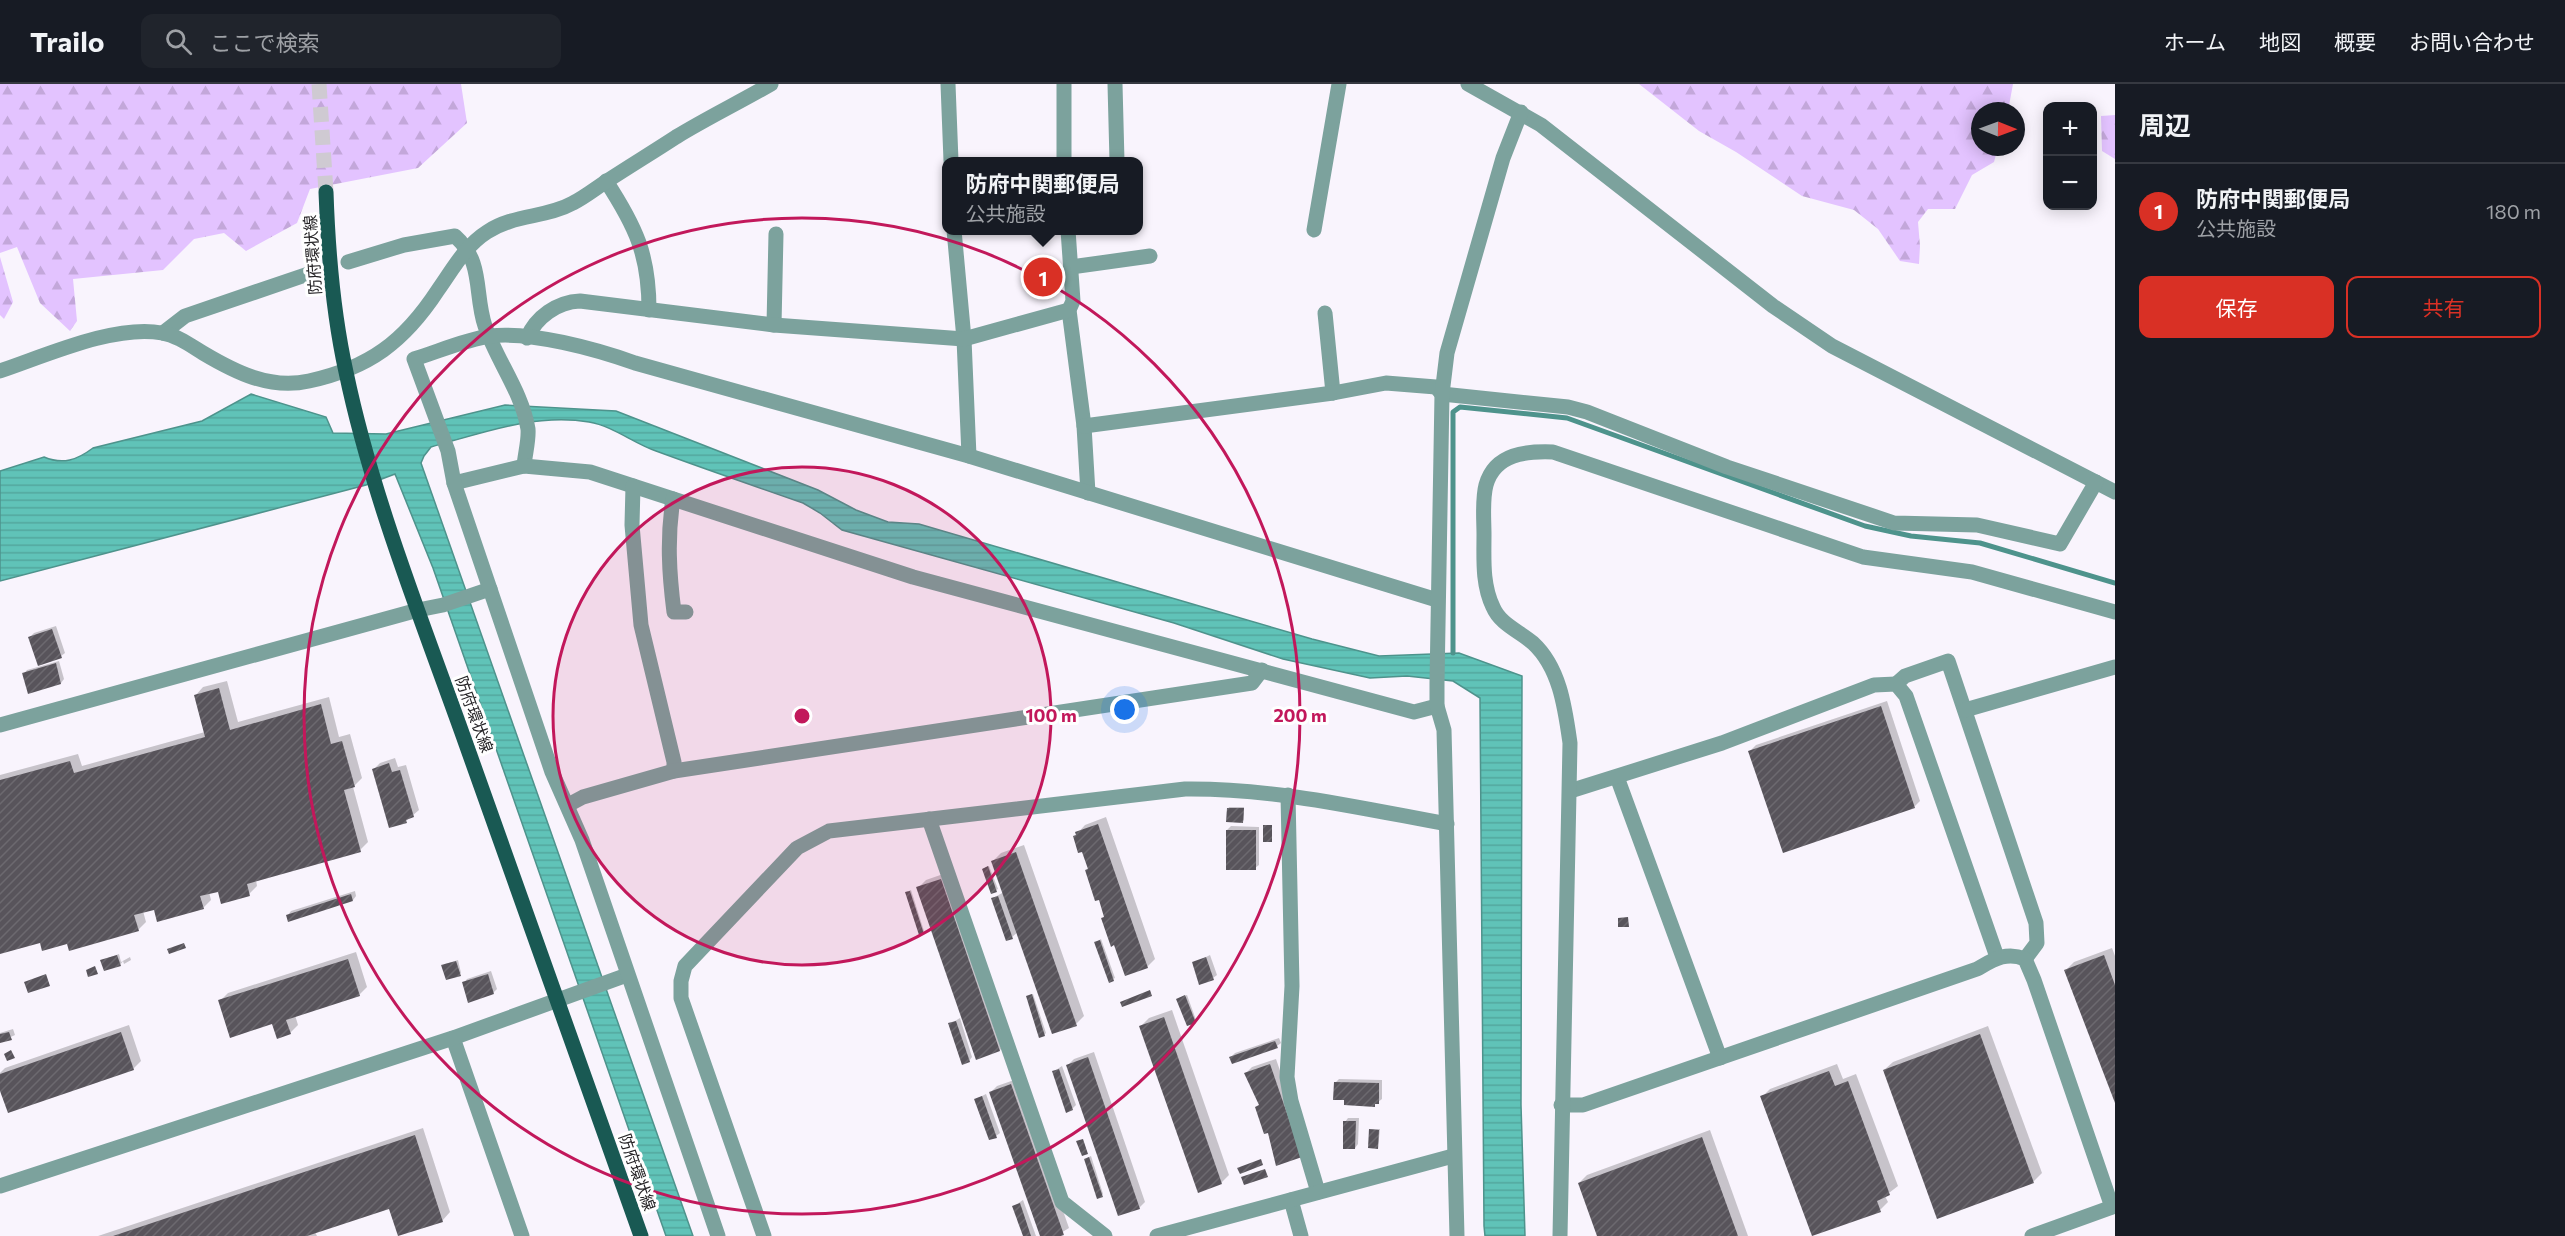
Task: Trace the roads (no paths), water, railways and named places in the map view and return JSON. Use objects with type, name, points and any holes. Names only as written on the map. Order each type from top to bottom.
[{"type":"main road","name":"防府環状線","points":[[326,192],[331,284],[346,372],[359,429],[418,610],[641,1236]]},
{"type":"street","points":[[0,371],[105,336],[134,331],[164,333],[186,342],[246,376],[268,383],[306,382],[346,372],[369,361],[386,349],[414,322],[467,248],[488,231],[514,218],[549,212],[572,204],[687,130],[771,84]]},
{"type":"street","points":[[948,84],[951,157]]},
{"type":"street","points":[[1064,84],[1064,157]]},
{"type":"street","points":[[1115,84],[1117,157]]},
{"type":"street","points":[[1314,230],[1339,84]]},
{"type":"street","points":[[1468,84],[1541,125],[1773,306],[1832,346],[2115,492]]},
{"type":"street","points":[[1456,1236],[1444,730],[1437,706],[1442,394],[1447,352],[1503,158],[1521,112]]},
{"type":"street","points":[[606,181],[629,216],[638,235],[647,270],[649,310]]},
{"type":"street","points":[[774,325],[776,234]]},
{"type":"street","points":[[954,235],[964,339],[969,456]]},
{"type":"street","points":[[1068,235],[1073,301],[1070,310],[1076,378],[1084,426],[1088,493]]},
{"type":"street","points":[[348,261],[404,244],[454,236],[467,248],[474,263],[484,324],[518,397],[528,430],[524,466]]},
{"type":"street","points":[[1071,267],[1150,256]]},
{"type":"street","points":[[164,333],[185,316],[314,272]]},
{"type":"street","points":[[527,338],[531,328],[554,308],[565,302],[580,301],[774,325],[964,339],[1070,310]]},
{"type":"street","points":[[1325,313],[1333,393]]},
{"type":"street","points":[[718,1236],[623,976],[568,805],[552,772],[486,591],[453,483],[448,451],[414,359],[489,336],[527,338],[594,349],[635,363],[969,456],[1437,600]]},
{"type":"street","points":[[1084,426],[1333,393],[1386,383],[1436,387],[1442,394],[1569,407],[1587,412],[1727,467],[1894,523],[1977,525],[2060,544],[2096,482]]},
{"type":"street","points":[[1560,1236],[1570,743],[1557,680],[1548,660],[1532,642],[1503,622],[1493,609],[1483,570],[1486,484],[1494,470],[1518,452],[1553,452],[1863,557],[1972,572],[2115,612]]},
{"type":"street","points":[[453,483],[524,466],[590,472],[913,577],[1414,712],[1437,706]]},
{"type":"street","points":[[633,486],[632,525],[641,625],[674,762],[674,771]]},
{"type":"street","points":[[673,499],[669,525],[668,564],[674,612],[686,612]]},
{"type":"street","points":[[0,726],[443,605],[486,591]]},
{"type":"street","points":[[1570,791],[1722,743],[1874,685],[1896,684],[1905,676],[1948,661],[2036,923],[2037,943],[2025,959]]},
{"type":"street","points":[[1965,710],[2115,667]]},
{"type":"street","points":[[568,805],[583,797],[674,771],[1252,683],[1262,670]]},
{"type":"street","points":[[1896,684],[1906,696],[1997,957]]},
{"type":"street","points":[[1617,777],[1720,1058]]},
{"type":"street","points":[[764,1236],[681,998],[681,981],[685,966],[797,848],[829,831],[1185,789],[1230,788],[1288,795],[1447,824]]},
{"type":"street","points":[[1288,795],[1292,986],[1287,1077],[1291,1101],[1318,1192]]},
{"type":"street","points":[[929,819],[1062,1202],[1105,1236]]},
{"type":"street","points":[[1561,1105],[1582,1105],[1977,969],[1997,957],[2015,955],[2025,959],[2034,980],[2114,1207],[2032,1236]]},
{"type":"street","points":[[0,1186],[453,1038],[623,976]]},
{"type":"street","points":[[453,1038],[522,1236]]},
{"type":"street","points":[[1158,1236],[1453,1156]]},
{"type":"street","points":[[1291,1200],[1301,1236]]},
{"type":"waterway","points":[[1453,653],[1453,412],[1460,407],[1567,418],[1865,526],[1911,536],[1980,543],[2115,583]]},
{"type":"tunnel","points":[[319,84],[326,192]]},
{"type":"place","name":"防府中関郵便局","points":[[1043,277]]}]
